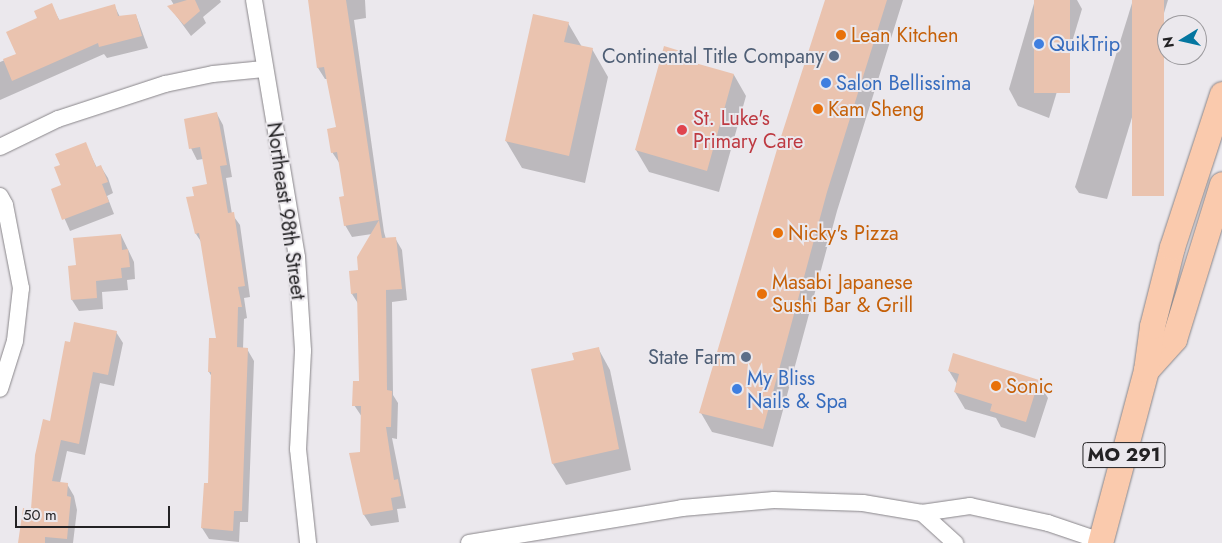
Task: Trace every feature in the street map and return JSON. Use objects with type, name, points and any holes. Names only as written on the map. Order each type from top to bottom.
[{"type":"main road","name":"MO 291","points":[[1100,542],[1146,370],[1152,326],[1172,247],[1222,94]]},
{"type":"main road","name":"MO 291","points":[[1146,370],[1174,339],[1222,184]]},
{"type":"street","name":"Northeast 98th Street","points":[[254,0],[264,70],[297,257],[304,352],[298,449],[308,543]]},
{"type":"street","points":[[0,147],[58,119],[165,84],[213,74],[264,70]]},
{"type":"street","points":[[0,196],[5,205],[20,288],[15,341],[0,389]]},
{"type":"street","points":[[469,543],[682,508],[774,500],[863,503],[922,513],[970,506],[1048,523],[1100,542]]},
{"type":"street","points":[[922,513],[955,543]]},
{"type":"building","points":[[187,0],[195,0],[200,11],[184,25],[167,6]]},
{"type":"building","points":[[308,0],[346,0],[379,220],[344,226],[339,197],[344,196],[337,152],[331,153],[327,129],[336,127],[324,67],[317,68]]},
{"type":"building","points":[[825,0],[887,0],[827,192],[763,429],[699,413],[778,146]]},
{"type":"building","points":[[1034,0],[1070,0],[1070,93],[1034,93]]},
{"type":"building","points":[[1132,0],[1164,0],[1164,15],[1157,15],[1157,65],[1164,65],[1164,196],[1132,196]]},
{"type":"building","points":[[52,3],[59,20],[115,4],[118,16],[136,14],[142,36],[99,47],[98,43],[12,81],[3,59],[16,54],[6,32],[37,18],[34,11]]},
{"type":"building","points":[[533,14],[569,22],[564,42],[593,48],[569,156],[505,141]]},
{"type":"building","points":[[664,46],[690,54],[688,61],[734,74],[707,171],[635,150]]},
{"type":"building","points":[[217,112],[227,165],[220,166],[228,213],[234,212],[245,286],[238,287],[242,307],[238,307],[237,347],[248,348],[242,511],[234,511],[233,531],[201,528],[204,483],[208,483],[211,372],[208,372],[209,338],[216,338],[199,233],[195,234],[186,197],[194,196],[192,187],[207,184],[200,147],[189,149],[184,119]]},
{"type":"building","points":[[86,142],[96,167],[101,165],[108,182],[102,184],[109,202],[62,220],[51,189],[61,185],[54,167],[60,165],[55,154]]},
{"type":"building","points":[[379,220],[382,238],[396,237],[402,289],[386,290],[387,390],[392,391],[391,427],[386,427],[394,480],[398,479],[401,496],[391,498],[393,510],[363,515],[349,453],[360,452],[361,406],[352,406],[353,381],[359,381],[357,293],[351,294],[349,271],[358,270],[357,257]]},
{"type":"building","points":[[121,234],[122,250],[128,249],[130,267],[121,268],[122,278],[96,281],[97,298],[71,300],[68,266],[76,265],[73,238]]},
{"type":"building","points":[[74,322],[117,331],[108,375],[93,372],[79,444],[61,440],[52,481],[68,483],[67,496],[71,497],[67,539],[45,537],[45,543],[18,543],[23,508],[31,509],[35,455],[43,419],[50,421],[65,341],[70,342]]},
{"type":"building","points":[[599,347],[619,449],[552,464],[531,369],[574,360],[572,353]]},
{"type":"building","name":"Sonic","points":[[953,353],[1039,380],[1026,422],[990,411],[992,404],[954,392],[959,374],[948,371]]},
{"type":"place","name":"Lean Kitchen","points":[[841,35]]},
{"type":"place","name":"QuikTrip","points":[[1039,44]]},
{"type":"place","name":"Continental Title Company","points":[[834,56]]},
{"type":"place","name":"Salon Bellissima","points":[[826,83]]},
{"type":"place","name":"Kam Sheng","points":[[818,109]]},
{"type":"place","name":"St. Luke's Primary Care","points":[[682,130]]},
{"type":"place","name":"Nicky's Pizza","points":[[778,233]]},
{"type":"place","name":"Masabi Japanese Sushi Bar & Grill","points":[[762,294]]},
{"type":"place","name":"State Farm","points":[[746,357]]},
{"type":"place","name":"Sonic","points":[[996,386]]},
{"type":"place","name":"My Bliss Nails & Spa","points":[[737,389]]}]
